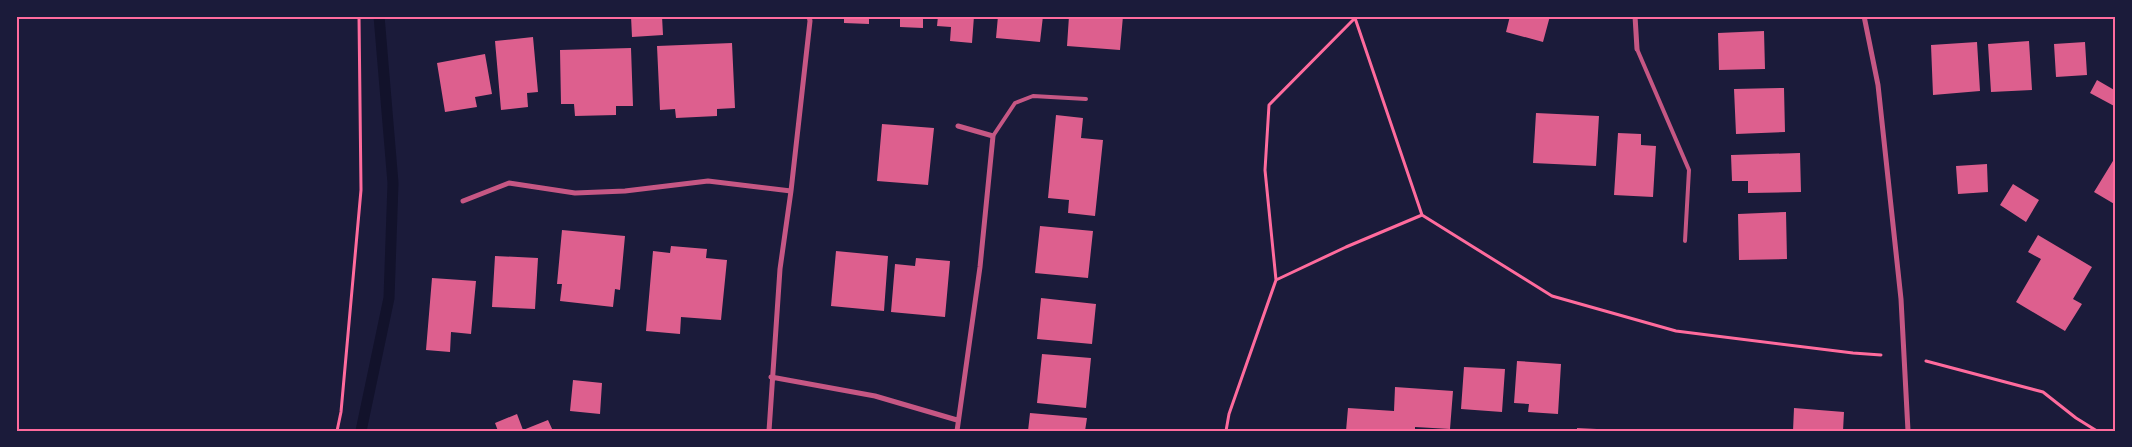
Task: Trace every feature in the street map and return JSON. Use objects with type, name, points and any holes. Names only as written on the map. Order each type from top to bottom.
[{"type":"street","points":[[769,431],[771,377],[780,268],[791,191],[810,21],[808,16]]},
{"type":"street","points":[[1635,16],[1637,49]]},
{"type":"street","points":[[1864,16],[1878,85],[1901,299],[1908,431]]},
{"type":"street","points":[[957,431],[957,420],[980,267],[993,136],[958,126]]},
{"type":"street","points":[[463,201],[509,183],[575,193],[625,191],[708,181],[791,191]]},
{"type":"street","points":[[771,377],[876,396],[957,420]]},
{"type":"lane","points":[[1637,49],[1689,170],[1685,241]]},
{"type":"lane","points":[[993,136],[1015,103],[1033,96],[1086,99]]},
{"type":"path","points":[[336,431],[341,412],[361,190],[359,16]]},
{"type":"path","points":[[1226,431],[1229,414],[1276,280],[1265,170],[1269,105],[1355,17],[1422,215],[1552,296],[1676,331],[1853,354],[1905,356],[2043,392],[2076,418],[2097,431]]},
{"type":"path","points":[[1276,280],[1346,247],[1422,215]]},
{"type":"building","points":[[631,16],[662,16],[663,35],[632,37]]},
{"type":"building","points":[[844,16],[869,16],[869,24],[844,23]]},
{"type":"building","points":[[885,16],[923,16],[923,28],[900,27],[900,19]]},
{"type":"building","points":[[938,16],[974,16],[972,43],[950,41],[951,27],[937,26]]},
{"type":"building","points":[[998,16],[1043,16],[1040,42],[996,38]]},
{"type":"building","points":[[1069,16],[1123,16],[1120,50],[1067,46]]},
{"type":"building","points":[[1510,16],[1550,16],[1543,42],[1506,32]]},
{"type":"building","points":[[1764,31],[1765,69],[1719,70],[1718,33]]},
{"type":"building","points":[[533,37],[538,92],[527,93],[528,107],[501,110],[495,41]]},
{"type":"building","points":[[2029,41],[2032,90],[1991,92],[1988,44]]},
{"type":"building","points":[[1977,42],[1980,91],[1933,95],[1931,45]]},
{"type":"building","points":[[2085,42],[2087,75],[2056,77],[2054,44]]},
{"type":"building","points":[[732,43],[735,108],[717,109],[717,116],[676,118],[675,109],[660,110],[657,46]]},
{"type":"building","points":[[631,48],[633,106],[616,106],[616,115],[575,116],[574,104],[561,104],[560,50]]},
{"type":"building","points":[[485,54],[492,94],[475,97],[477,107],[445,112],[437,63]]},
{"type":"building","points":[[2097,80],[2116,91],[2116,107],[2090,93]]},
{"type":"building","points":[[1784,88],[1785,132],[1736,134],[1734,89]]},
{"type":"building","points":[[1536,113],[1599,116],[1596,166],[1533,163]]},
{"type":"building","points":[[1056,115],[1083,118],[1081,138],[1103,140],[1095,216],[1068,213],[1069,200],[1048,198]]},
{"type":"building","points":[[882,124],[934,128],[928,185],[877,181]]},
{"type":"building","points":[[1618,133],[1641,134],[1641,145],[1656,146],[1653,197],[1614,195]]},
{"type":"building","points":[[1800,153],[1801,192],[1748,193],[1748,181],[1732,181],[1731,155]]},
{"type":"building","points":[[2116,156],[2116,205],[2094,192]]},
{"type":"building","points":[[1987,164],[1988,192],[1958,194],[1956,166]]},
{"type":"building","points":[[2013,184],[2039,200],[2026,222],[2000,205]]},
{"type":"building","points":[[1786,212],[1787,259],[1739,260],[1738,214]]},
{"type":"building","points":[[1040,226],[1093,231],[1088,278],[1035,273]]},
{"type":"building","points":[[562,230],[625,236],[620,290],[615,289],[613,307],[560,301],[562,284],[557,284]]},
{"type":"building","points":[[2038,235],[2092,267],[2073,299],[2082,304],[2065,331],[2016,302],[2041,259],[2028,252]]},
{"type":"building","points":[[671,246],[707,249],[706,258],[727,260],[721,320],[681,317],[680,334],[646,331],[653,251],[670,253]]},
{"type":"building","points":[[836,251],[888,256],[884,311],[831,306]]},
{"type":"building","points":[[495,256],[538,258],[535,309],[492,307]]},
{"type":"building","points":[[916,258],[950,261],[945,317],[891,312],[895,264],[915,266]]},
{"type":"building","points":[[432,278],[476,281],[471,334],[451,332],[450,352],[426,350]]},
{"type":"building","points":[[1041,298],[1096,304],[1092,344],[1037,339]]},
{"type":"building","points":[[1042,354],[1091,358],[1086,408],[1037,403]]},
{"type":"building","points":[[1517,361],[1561,364],[1558,414],[1528,412],[1529,404],[1514,403]]},
{"type":"building","points":[[1464,367],[1505,369],[1502,412],[1461,409]]},
{"type":"building","points":[[573,380],[602,383],[600,414],[570,411]]},
{"type":"building","points":[[1395,387],[1453,391],[1450,429],[1415,427],[1415,431],[1346,431],[1348,408],[1394,411]]},
{"type":"building","points":[[1794,408],[1844,412],[1843,431],[1793,431]]},
{"type":"building","points":[[1030,413],[1087,418],[1085,431],[1028,431]]},
{"type":"building","points":[[517,414],[523,430],[548,420],[553,431],[498,431],[495,423]]},
{"type":"building","points":[[1577,428],[1597,429],[1597,431],[1577,431]]},
{"type":"waterway","points":[[361,431],[389,298],[393,183],[379,16]]}]
